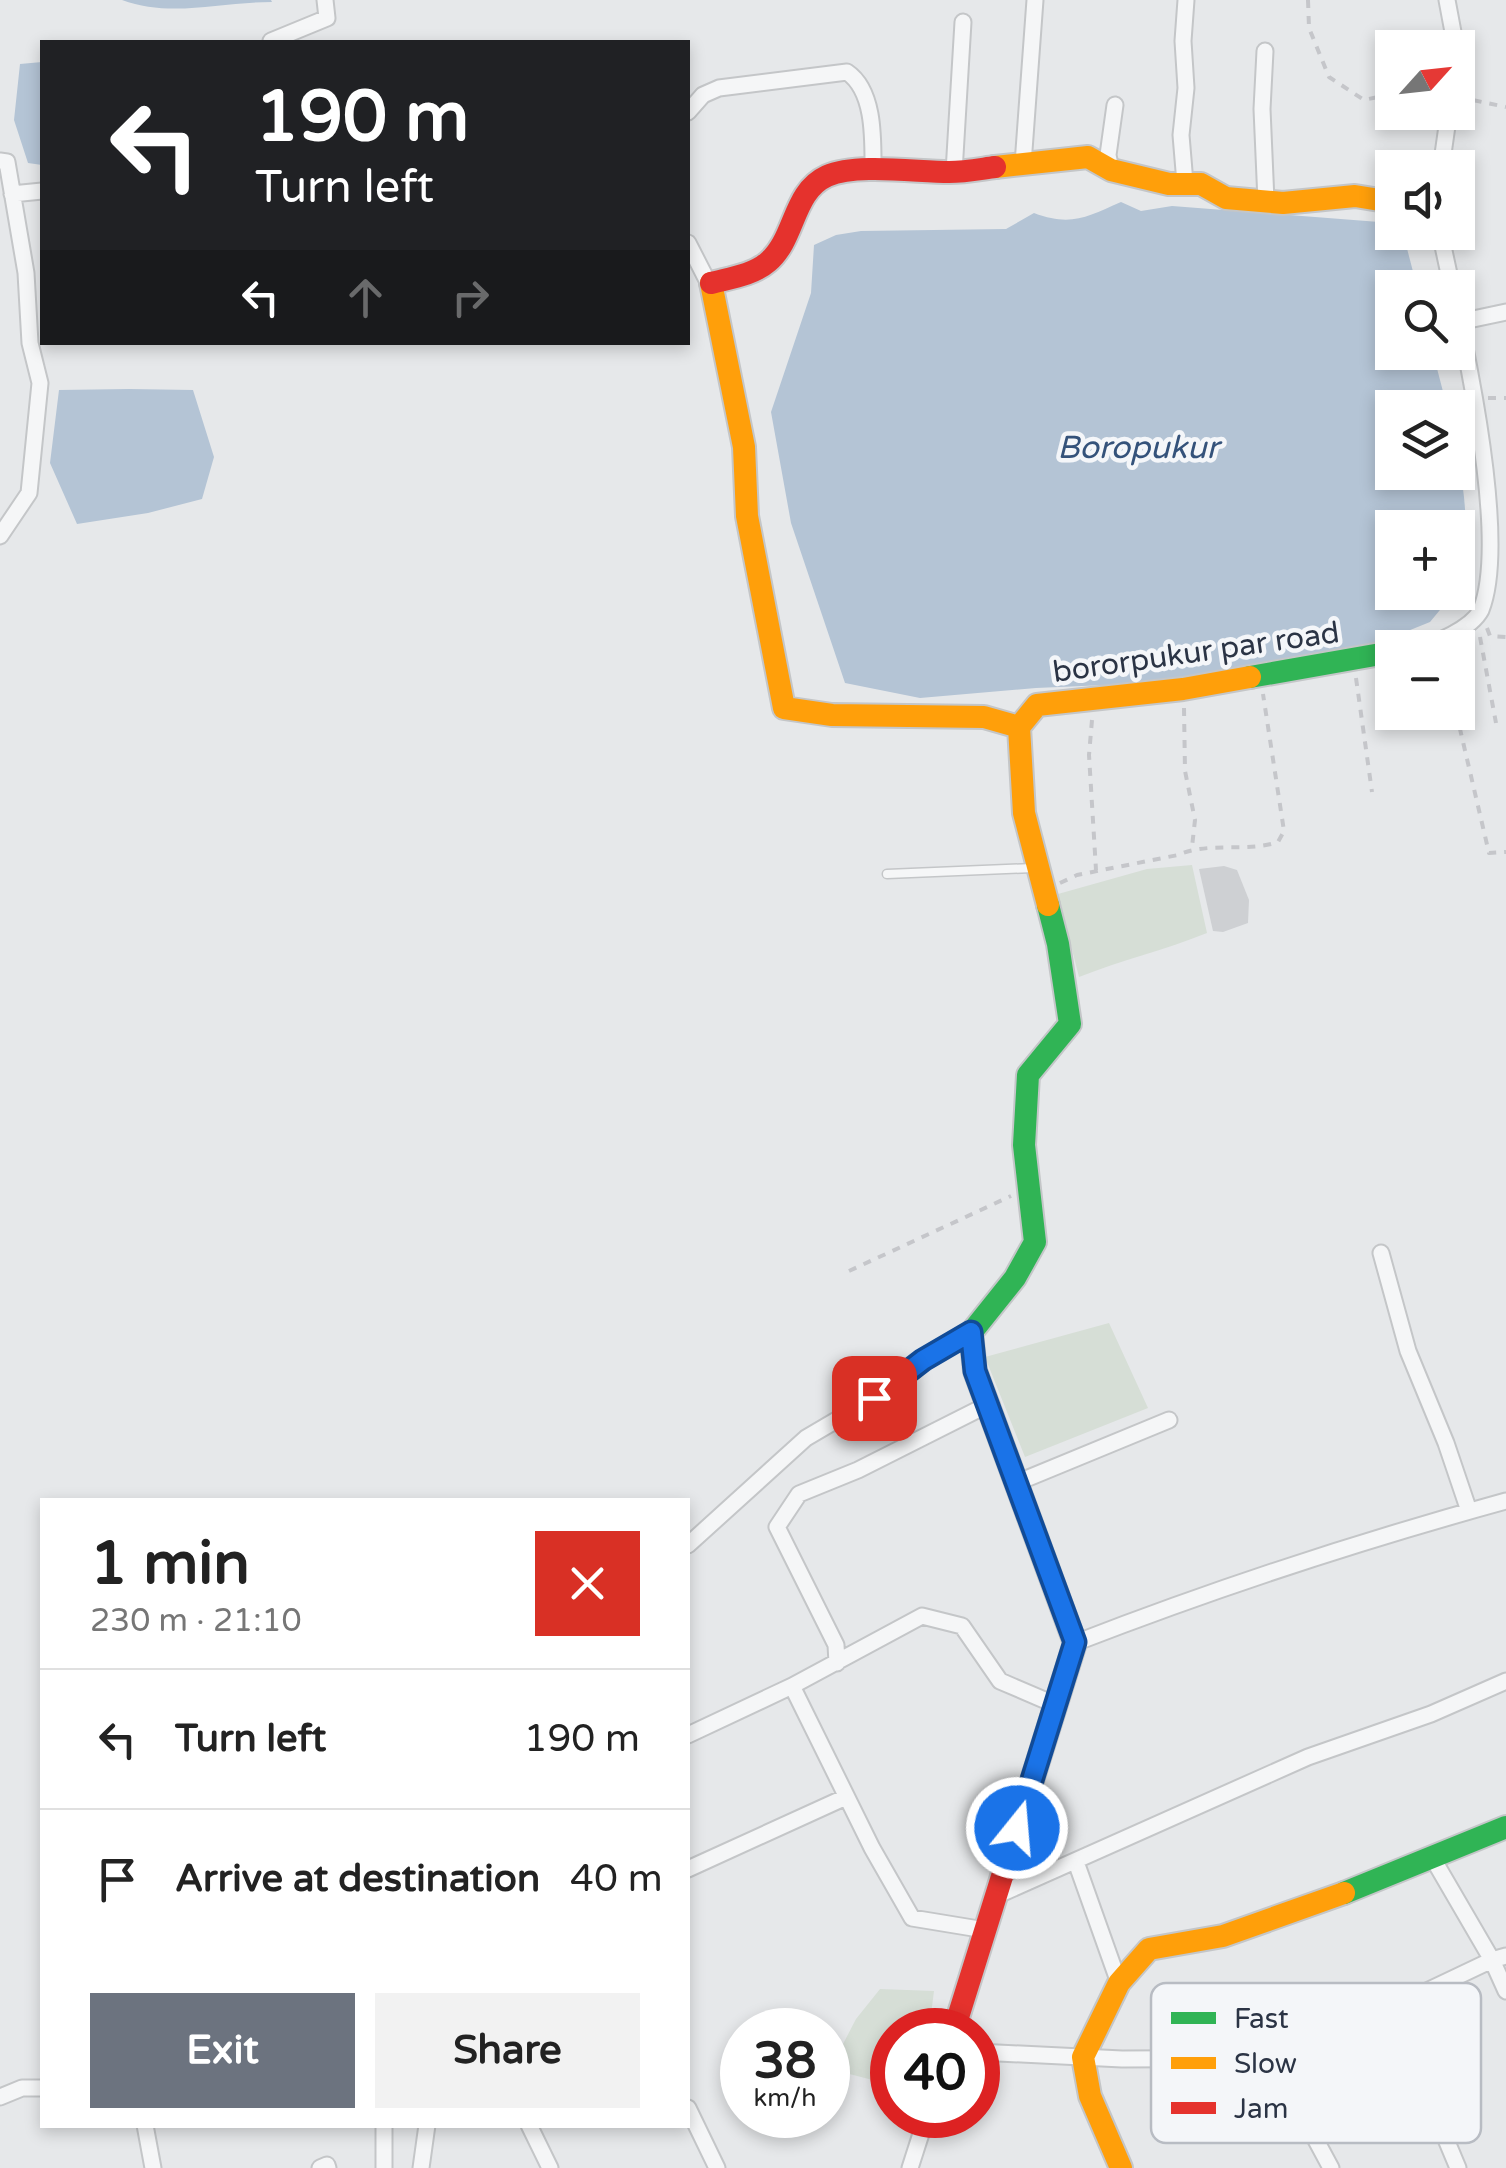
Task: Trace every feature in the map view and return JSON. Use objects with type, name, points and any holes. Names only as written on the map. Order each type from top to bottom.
[{"type":"street","points":[[273,40],[327,18],[325,0]]},
{"type":"street","points":[[1023,164],[1035,0]]},
{"type":"street","points":[[1186,0],[1186,88],[1181,135],[1186,183]]},
{"type":"street","points":[[1447,0],[1453,30]]},
{"type":"street","points":[[954,172],[963,22]]},
{"type":"street","points":[[1265,51],[1262,109],[1266,201]]},
{"type":"street","points":[[690,110],[704,95],[719,88],[847,72],[857,79],[865,96],[874,144],[873,171]]},
{"type":"street","points":[[1110,170],[1108,155],[1115,105]]},
{"type":"street","points":[[710,284],[767,263],[782,246],[808,188],[829,174],[954,172],[1088,157],[1110,170],[1168,184],[1201,184],[1226,198],[1284,203],[1355,196],[1375,199]]},
{"type":"street","points":[[0,161],[8,162],[35,290],[30,343],[40,383],[29,492],[0,536]]},
{"type":"street","points":[[12,194],[40,190]]},
{"type":"street","points":[[690,246],[710,284],[744,447],[747,516],[784,708],[832,715],[984,717],[1019,727],[1024,813],[1058,944],[1070,1024],[1028,1075],[1024,1145],[1036,1242],[1015,1278],[971,1332],[923,1360],[874,1398],[806,1438],[690,1543]]},
{"type":"street","points":[[1475,316],[1506,312]]},
{"type":"street","points":[[1458,630],[1482,608],[1500,540],[1468,370]]},
{"type":"street","name":"bororpukur par road","points":[[1019,727],[1037,705],[1183,688],[1375,655]]},
{"type":"street","points":[[1381,1253],[1408,1352],[1469,1511]]},
{"type":"street","points":[[961,2008],[1075,1642],[975,1371],[971,1332]]},
{"type":"street","points":[[837,1663],[836,1645],[777,1527],[800,1494],[858,1470],[987,1405]]},
{"type":"street","points":[[1016,1483],[1169,1420]]},
{"type":"street","points":[[1075,1642],[1213,1590],[1506,1501]]},
{"type":"street","points":[[690,1734],[792,1686],[922,1616],[962,1626],[1000,1681],[1056,1705]]},
{"type":"street","points":[[996,1896],[1308,1757],[1431,1714],[1506,1681]]},
{"type":"street","points":[[792,1686],[846,1797],[912,1918],[985,1930]]},
{"type":"street","points":[[690,1867],[846,1797]]},
{"type":"street","points":[[1121,2168],[1090,2096],[1083,2057],[1118,1982],[1149,1949],[1223,1936],[1432,1858],[1506,1826]]},
{"type":"street","points":[[1432,1858],[1499,1958],[1506,1991]]},
{"type":"street","points":[[1076,1862],[1118,1982]]},
{"type":"street","points":[[1445,1983],[1499,1958]]},
{"type":"street","points":[[1000,2053],[1151,2057]]},
{"type":"street","points":[[0,2097],[22,2088],[40,2088]]},
{"type":"street","points":[[690,2112],[717,2168]]},
{"type":"street","points":[[145,2128],[153,2168]]},
{"type":"street","points":[[384,2128],[384,2168]]},
{"type":"street","points":[[420,2168],[427,2128]]},
{"type":"street","points":[[530,2128],[550,2168]]},
{"type":"street","points":[[910,2168],[920,2138]]},
{"type":"street","points":[[1318,2143],[1331,2168]]},
{"type":"street","points":[[1448,2143],[1458,2168]]},
{"type":"street","points":[[320,2168],[328,2168]]},
{"type":"lane","points":[[887,874],[1041,880]]},
{"type":"path","points":[[1308,0],[1310,28],[1329,78],[1364,100],[1375,98]]},
{"type":"path","points":[[1475,101],[1506,107]]},
{"type":"path","points":[[1476,617],[1496,723]]},
{"type":"path","points":[[1353,659],[1372,792]]},
{"type":"path","points":[[1041,880],[1096,872],[1192,849],[1261,848],[1278,842],[1284,831],[1260,675]]},
{"type":"path","points":[[1183,688],[1186,771],[1196,820],[1192,849]]},
{"type":"path","points":[[1094,700],[1089,755],[1096,872]]},
{"type":"path","points":[[1460,730],[1488,853],[1506,852]]},
{"type":"path","points":[[849,1271],[970,1218],[1029,1187]]},
{"type":"shaded area","points":[[1192,865],[1207,933],[1079,977],[1058,894],[1147,869]]},
{"type":"shaded area","points":[[1109,1323],[1148,1408],[1025,1457],[985,1357]]},
{"type":"shaded area","points":[[880,1989],[934,1991],[932,2008],[870,2008],[870,2079],[850,2074],[850,2031]]},
{"type":"water","points":[[122,0],[271,0],[272,2],[177,9]]},
{"type":"water","points":[[40,62],[40,165],[28,163],[14,120],[20,64]]},
{"type":"water","name":"Boropukur","points":[[1121,202],[1141,211],[1172,206],[1375,222],[1375,250],[1407,250],[1413,270],[1375,270],[1375,370],[1437,370],[1443,390],[1375,390],[1375,490],[1463,490],[1465,510],[1375,510],[1375,610],[1440,610],[1430,622],[1410,630],[1375,630],[1375,642],[1312,659],[1153,683],[920,698],[845,683],[791,523],[771,412],[811,293],[814,245],[836,235],[861,231],[1006,229],[1034,213],[1069,220]]},
{"type":"water","points":[[59,390],[193,390],[214,457],[202,499],[148,513],[77,524],[50,463]]},
{"type":"building","points":[[1224,866],[1237,870],[1249,900],[1248,923],[1223,932],[1213,931],[1199,869]]},
{"type":"traffic: fast","points":[[1250,677],[1375,655]]},
{"type":"traffic: fast","points":[[988,1406],[975,1371],[971,1333],[1015,1278],[1035,1242],[1024,1145],[1028,1075],[1070,1024],[1048,905]]},
{"type":"traffic: fast","points":[[1344,1893],[1506,1827]]},
{"type":"traffic: slow","points":[[995,167],[1088,157],[1111,170],[1169,184],[1201,184],[1226,198],[1283,203],[1355,196],[1375,199]]},
{"type":"traffic: slow","points":[[711,283],[744,447],[747,516],[784,708],[832,715],[984,717],[1019,727]]},
{"type":"traffic: slow","points":[[1048,905],[1024,813],[1019,727],[1037,705],[1183,689],[1250,677]]},
{"type":"traffic: slow","points":[[1121,2168],[1090,2096],[1083,2057],[1119,1983],[1149,1949],[1223,1936],[1344,1893]]},
{"type":"traffic: jam","points":[[711,283],[748,273],[768,262],[784,241],[807,193],[827,176],[870,169],[949,172],[995,167]]},
{"type":"traffic: jam","points":[[961,2008],[1075,1643],[988,1406]]},
{"type":"route","points":[[874,1398],[923,1360],[971,1332],[975,1371],[1075,1642],[1017,1828]]}]
